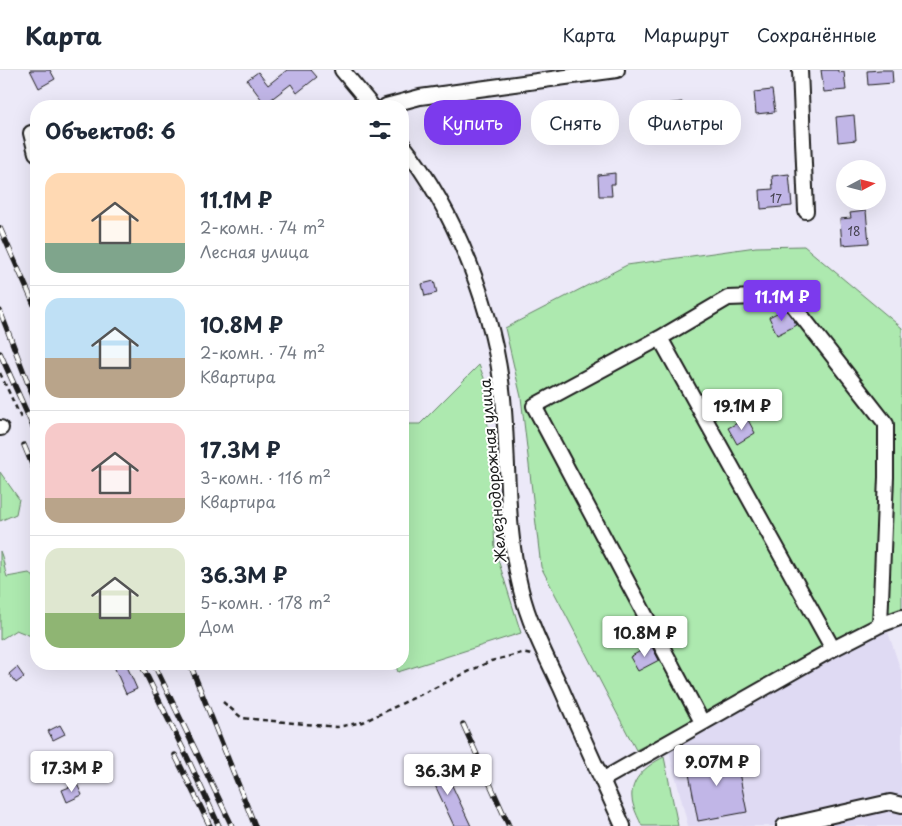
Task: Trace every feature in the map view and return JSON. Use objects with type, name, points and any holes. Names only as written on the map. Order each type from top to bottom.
[{"type":"street","points":[[342,70],[367,100]]},
{"type":"street","points":[[409,100],[617,70]]},
{"type":"street","points":[[800,70],[806,211]]},
{"type":"street","name":"Железнодорожная улица","points":[[409,153],[434,189],[448,216],[484,305],[492,332],[503,398],[514,555],[521,591],[534,630],[623,826]]},
{"type":"street","points":[[702,722],[534,406],[660,338],[728,298],[786,296],[886,424],[886,477],[880,625]]},
{"type":"street","points":[[660,338],[833,649]]},
{"type":"street","points":[[602,780],[833,649],[880,625],[902,617]]},
{"type":"street","points":[[784,826],[890,802],[902,805]]},
{"type":"path","points":[[0,373],[21,418]]},
{"type":"path","points":[[222,702],[242,718],[337,727],[363,722],[491,661],[522,653],[546,656]]},
{"type":"shaded area","points":[[887,629],[902,674],[902,826],[688,826],[669,751]]},
{"type":"green space","points":[[804,246],[902,328],[902,613],[636,750],[541,567],[521,397],[505,328],[627,265],[756,247]]},
{"type":"green space","points":[[479,365],[484,378],[495,550],[521,633],[409,669],[409,424],[420,424]]},
{"type":"green space","points":[[0,472],[19,499],[16,514],[0,521]]},
{"type":"green space","points":[[0,551],[7,577],[30,574],[30,636],[16,630],[0,640]]},
{"type":"green space","points":[[664,757],[678,826],[642,826],[633,804],[632,796],[635,782],[644,770]]},
{"type":"building","points":[[30,70],[50,70],[55,79],[39,88]]},
{"type":"building","points":[[287,70],[311,70],[317,77],[297,93],[291,84],[270,100],[262,100],[247,80],[258,72],[268,85]]},
{"type":"building","points":[[821,70],[838,70],[838,73],[844,72],[846,90],[824,92]]},
{"type":"building","points":[[892,70],[893,83],[868,85],[867,71]]},
{"type":"building","points":[[772,90],[775,112],[756,114],[754,92]]},
{"type":"building","points":[[854,115],[856,140],[838,142],[836,117]]},
{"type":"building","points":[[615,173],[615,184],[611,184],[612,196],[599,196],[598,175]]},
{"type":"building","points":[[789,174],[792,206],[761,209],[760,190],[773,189],[772,176]]},
{"type":"building","points":[[866,211],[869,243],[842,245],[840,219],[851,218],[850,213]]},
{"type":"building","points":[[434,281],[437,293],[425,296],[422,284]]},
{"type":"building","points":[[785,309],[797,325],[777,335],[769,317]]},
{"type":"building","points":[[747,418],[755,433],[737,444],[728,428]]},
{"type":"building","points":[[651,645],[659,660],[638,671],[630,657]]},
{"type":"building","points":[[17,667],[24,677],[16,683],[9,674]]},
{"type":"building","points":[[116,670],[129,670],[137,689],[126,694]]},
{"type":"building","points":[[60,725],[65,734],[53,740],[48,731]]},
{"type":"building","points":[[735,753],[747,812],[698,821],[687,763]]},
{"type":"building","points":[[441,762],[471,826],[454,826],[427,768]]},
{"type":"building","points":[[77,784],[82,795],[67,802],[62,790]]},
{"type":"railway","points":[[0,228],[30,296]]},
{"type":"railway","points":[[0,311],[30,388]]},
{"type":"railway","points":[[0,353],[30,420]]},
{"type":"railway","points":[[24,445],[30,460]]},
{"type":"railway","points":[[144,670],[219,826]]},
{"type":"railway","points":[[157,670],[232,826]]},
{"type":"railway","points":[[192,670],[255,826]]},
{"type":"railway","points":[[463,724],[509,826]]},
{"type":"railway","points":[[175,755],[210,826]]}]
